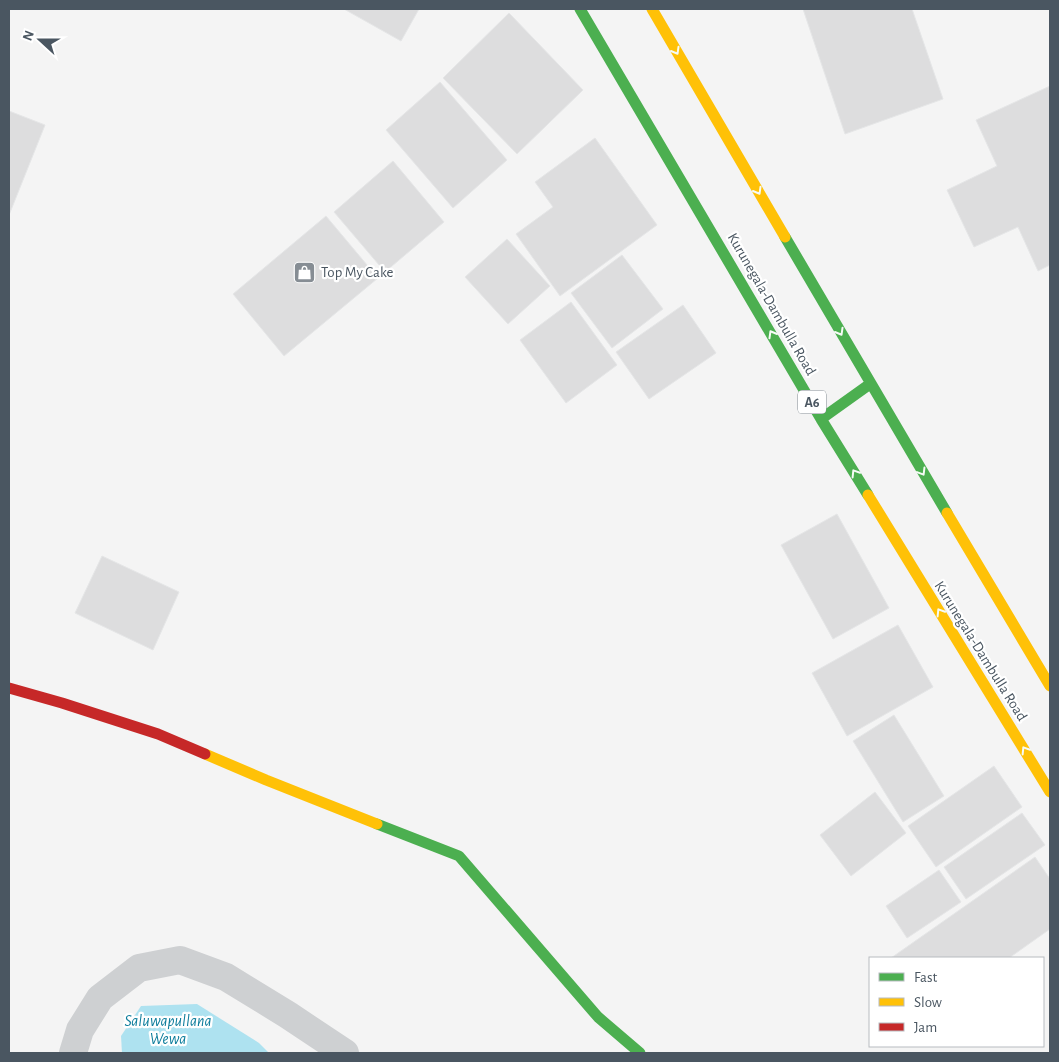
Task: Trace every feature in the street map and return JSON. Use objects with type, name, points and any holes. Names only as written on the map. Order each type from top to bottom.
[{"type":"main road","name":"Kurunegala-Dambulla Road","points":[[580,9],[821,419],[1050,792]]},
{"type":"main road","points":[[652,9],[870,384],[1050,686]]},
{"type":"main road","points":[[821,419],[870,384]]},
{"type":"main road","points":[[9,688],[158,734],[266,780],[459,856],[598,1017],[640,1053]]},
{"type":"street","points":[[72,1053],[80,1030],[100,998],[139,968],[180,960],[226,977],[346,1053]]},
{"type":"water","name":"Saluwapullana Wewa","points":[[197,1004],[259,1043],[269,1053],[122,1053],[121,1036],[141,1006]]},
{"type":"building","points":[[344,9],[419,9],[401,41]]},
{"type":"building","points":[[803,9],[912,9],[943,99],[845,134]]},
{"type":"building","points":[[509,13],[583,90],[517,154],[443,78]]},
{"type":"building","points":[[440,82],[507,160],[453,208],[386,130]]},
{"type":"building","points":[[1050,86],[1050,265],[1038,271],[1018,227],[974,247],[947,190],[997,166],[976,120]]},
{"type":"building","points":[[9,111],[45,125],[9,215]]},
{"type":"building","points":[[595,138],[657,225],[560,296],[516,234],[553,207],[535,182]]},
{"type":"building","points":[[393,161],[444,222],[385,272],[334,212]]},
{"type":"building","points":[[326,216],[378,278],[284,356],[233,294]]},
{"type":"building","points":[[507,239],[550,286],[508,324],[465,277]]},
{"type":"building","points":[[622,255],[663,309],[612,348],[571,293]]},
{"type":"building","points":[[571,302],[617,365],[566,403],[520,340]]},
{"type":"building","points":[[683,305],[716,353],[649,399],[616,352]]},
{"type":"building","points":[[837,514],[889,608],[833,639],[781,545]]},
{"type":"building","points":[[102,556],[179,592],[153,650],[75,613]]},
{"type":"building","points":[[898,625],[933,687],[847,736],[812,673]]},
{"type":"building","points":[[894,715],[944,796],[903,822],[853,741]]},
{"type":"building","points":[[994,766],[1022,807],[936,867],[908,826]]},
{"type":"building","points":[[875,792],[906,833],[851,876],[820,835]]},
{"type":"building","points":[[1022,813],[1045,845],[966,899],[944,867]]},
{"type":"building","points":[[1035,857],[1050,879],[1050,929],[1010,957],[892,957]]},
{"type":"building","points":[[939,870],[961,902],[907,938],[886,906]]},
{"type":"traffic: fast","points":[[580,9],[821,419],[868,495]]},
{"type":"traffic: fast","points":[[785,237],[947,513]]},
{"type":"traffic: fast","points":[[821,419],[870,384]]},
{"type":"traffic: fast","points":[[377,824],[459,856],[598,1017],[640,1053]]},
{"type":"traffic: slow","points":[[652,9],[785,237]]},
{"type":"traffic: slow","points":[[868,495],[1050,792]]},
{"type":"traffic: slow","points":[[947,513],[1050,686]]},
{"type":"traffic: slow","points":[[205,754],[377,824]]},
{"type":"traffic: jam","points":[[9,688],[158,734],[205,754]]},
{"type":"place","name":"Top My Cake","points":[[305,272]]}]
